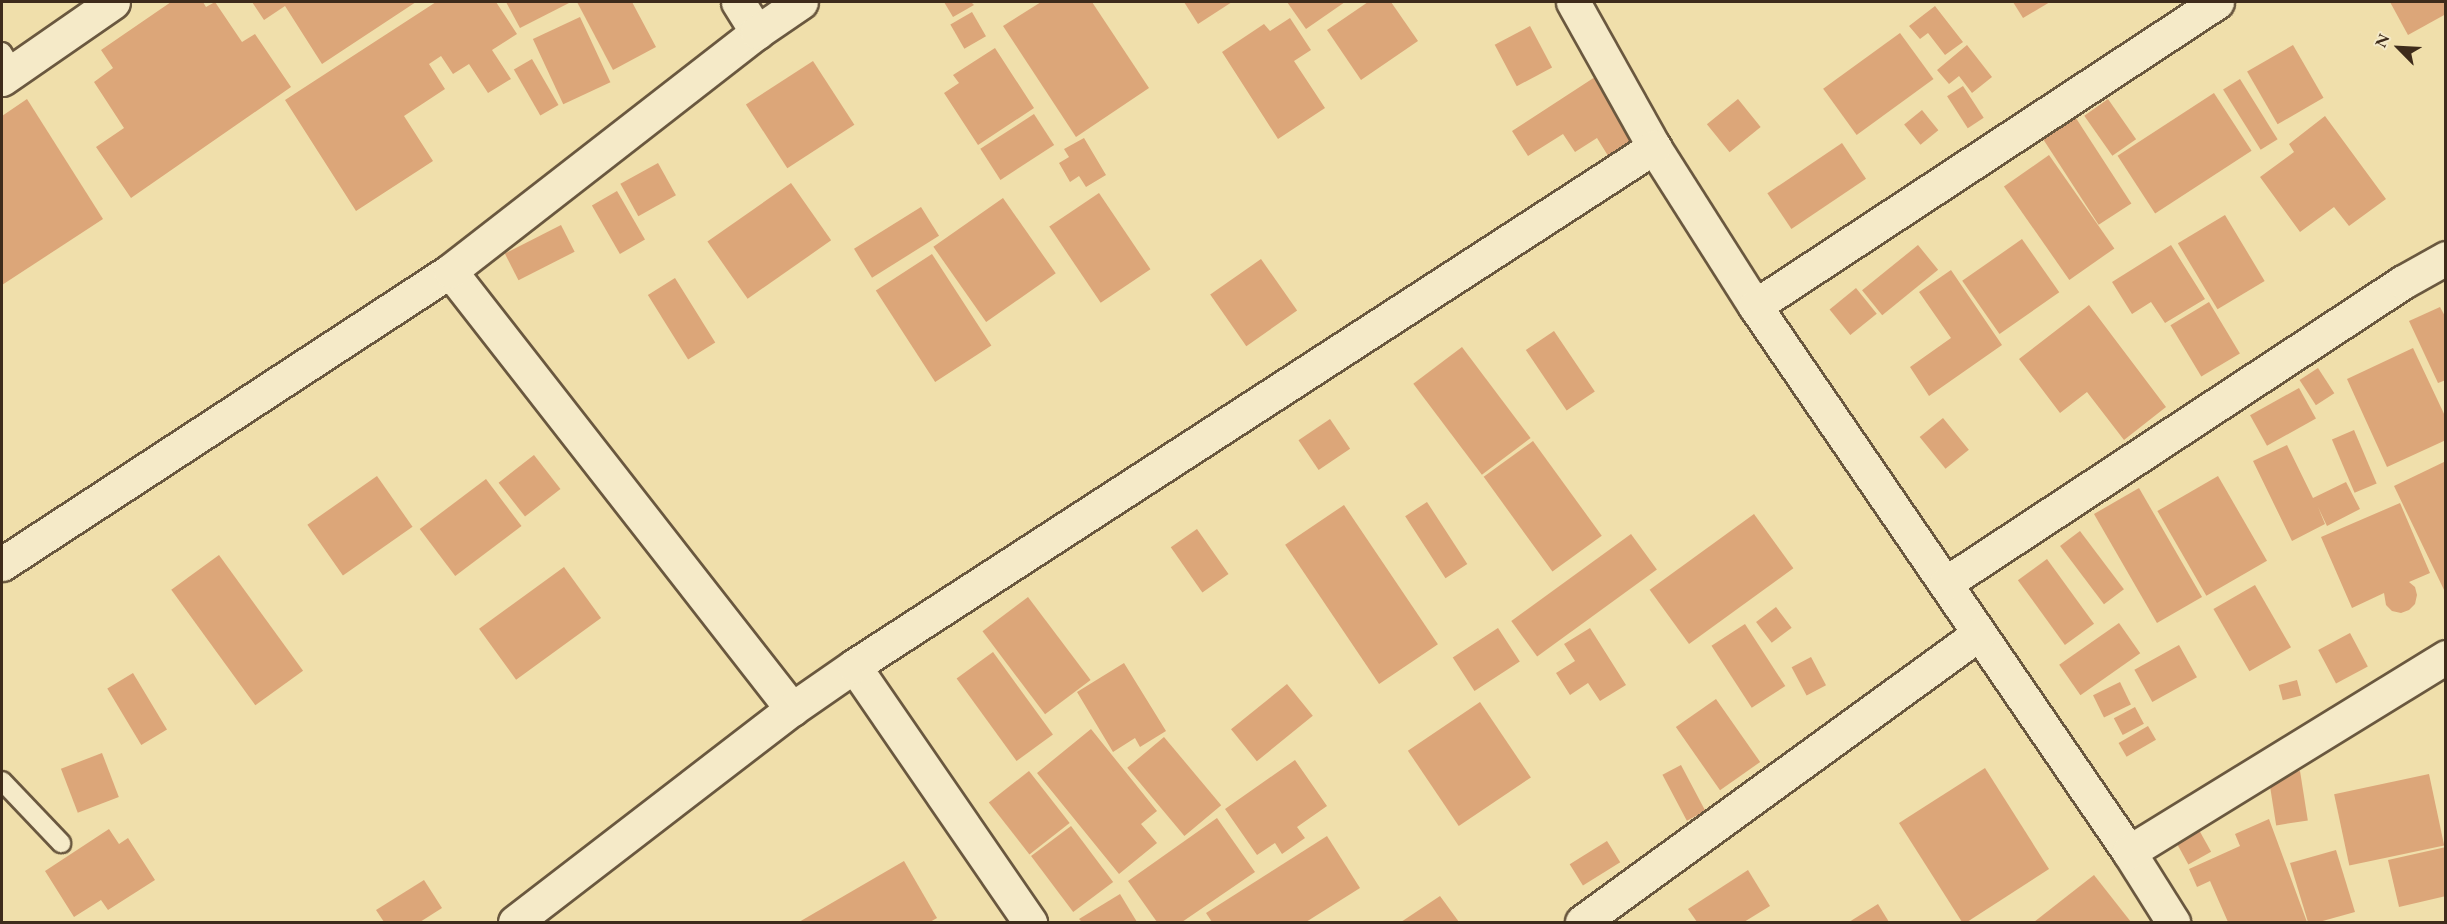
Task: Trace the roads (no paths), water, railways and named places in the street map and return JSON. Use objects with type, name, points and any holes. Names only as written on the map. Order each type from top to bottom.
[{"type":"street","points":[[6,67],[113,2]]},
{"type":"street","points":[[738,2],[757,32]]},
{"type":"street","points":[[2,564],[450,271],[757,32],[801,2]]},
{"type":"street","points":[[1573,2],[1654,147],[1755,306],[2129,852],[2173,922]]},
{"type":"street","points":[[1755,306],[2217,2]]},
{"type":"street","points":[[515,922],[792,709],[854,666],[1654,147]]},
{"type":"street","points":[[1946,583],[2403,282],[2445,258]]},
{"type":"street","points":[[450,271],[792,709]]},
{"type":"street","points":[[1582,922],[1978,634]]},
{"type":"street","points":[[2129,852],[2445,657]]},
{"type":"street","points":[[854,666],[1030,922]]},
{"type":"lane","points":[[2,781],[61,843]]}]
